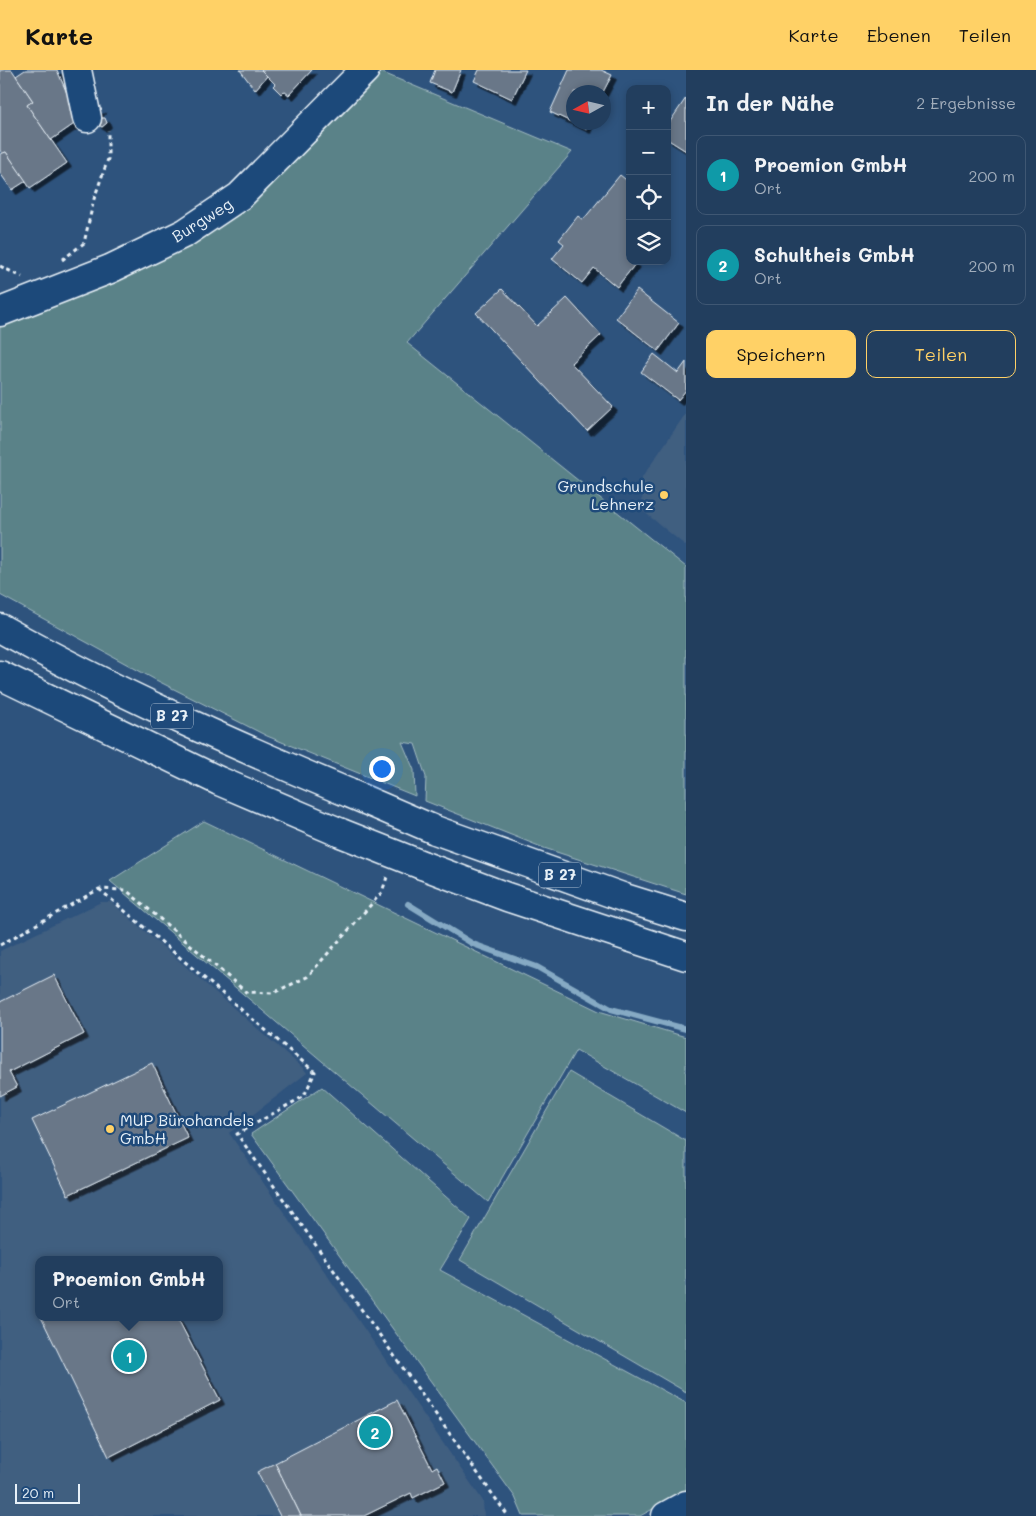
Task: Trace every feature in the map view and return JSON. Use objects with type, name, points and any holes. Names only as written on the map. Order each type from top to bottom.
[{"type":"main road","points":[[77,70],[98,120]]},
{"type":"main road","name":"Burgweg","points":[[0,312],[110,269],[185,233],[240,196],[365,70]]},
{"type":"main road","name":"B 27","points":[[0,628],[132,698],[228,742],[435,830],[625,898],[686,917]]},
{"type":"main road","name":"B 27","points":[[0,675],[193,769],[342,833],[507,897],[686,956]]},
{"type":"main road","points":[[666,1516],[686,1505]]},
{"type":"path","points":[[55,266],[84,243],[94,199],[108,159],[98,120]]},
{"type":"path","points":[[0,266],[27,279]]},
{"type":"path","points":[[0,945],[99,889],[126,890],[246,992],[273,992],[307,977],[382,892]]},
{"type":"path","points":[[99,889],[315,1072],[304,1096],[237,1134],[508,1516]]},
{"type":"shaded area","name":"Grundschule Lehnerz","points":[[686,413],[686,546],[643,511],[641,479]]},
{"type":"shaded area","points":[[101,902],[111,902],[307,1073],[229,1133],[483,1501],[484,1516],[0,1516],[0,951]]},
{"type":"green space","points":[[376,70],[572,152],[407,343],[686,567],[686,894],[544,848],[425,801],[426,777],[415,744],[402,742],[414,770],[415,796],[267,736],[154,679],[0,595],[0,317],[189,238]]},
{"type":"green space","points":[[204,821],[599,1011],[686,1037],[686,1113],[576,1050],[488,1202],[110,881]]},
{"type":"green space","points":[[569,1072],[686,1141],[686,1392],[460,1260]]},
{"type":"green space","points":[[322,1087],[471,1219],[440,1270],[686,1403],[686,1491],[640,1516],[523,1516],[515,1497],[251,1134]]},
{"type":"building","points":[[0,70],[12,70],[33,101],[27,105],[67,163],[30,188],[6,152],[2,154],[0,150]]},
{"type":"building","points":[[25,70],[57,70],[75,112],[77,122],[51,140],[27,105],[33,101],[16,76]]},
{"type":"building","points":[[240,70],[261,70],[267,76],[255,90]]},
{"type":"building","points":[[261,70],[312,70],[289,95],[284,91],[281,94],[273,86],[275,84]]},
{"type":"building","points":[[435,70],[461,70],[452,92],[430,83]]},
{"type":"building","points":[[479,70],[526,70],[512,99],[474,81]]},
{"type":"building","points":[[569,70],[601,70],[612,75],[607,85],[566,85],[566,120],[550,112]]},
{"type":"building","points":[[686,98],[686,151],[671,142],[671,120]]},
{"type":"building","points":[[102,109],[99,111],[100,118],[105,118],[107,123],[102,127],[97,124],[96,110]]},
{"type":"building","points":[[6,152],[26,181],[12,190],[0,173],[0,154]]},
{"type":"building","points":[[620,175],[626,180],[626,265],[634,265],[617,287],[594,268],[582,283],[552,259],[564,244],[559,240],[578,216],[583,220]]},
{"type":"building","points":[[502,289],[537,326],[567,298],[601,335],[571,363],[613,407],[587,431],[476,313]]},
{"type":"building","points":[[637,290],[679,323],[658,351],[616,318]]},
{"type":"building","points":[[654,354],[678,373],[686,362],[686,390],[678,400],[641,372]]},
{"type":"building","points":[[54,975],[84,1034],[9,1072],[17,1087],[0,1096],[0,1002]]},
{"type":"building","name":"MUP Bürohandels GmbH","points":[[152,1063],[188,1138],[68,1195],[32,1120]]},
{"type":"building","points":[[43,1321],[179,1321],[220,1400],[109,1457]]},
{"type":"building","points":[[397,1400],[432,1469],[437,1466],[445,1482],[413,1498],[411,1493],[364,1516],[301,1516],[275,1463]]},
{"type":"building","points":[[275,1463],[301,1516],[280,1516],[257,1472]]},
{"type":"waterway","points":[[408,904],[473,944],[537,967],[611,1009],[686,1029]]},
{"type":"place","name":"Grundschule Lehnerz","points":[[664,495]]},
{"type":"place","name":"MUP Bürohandels GmbH","points":[[110,1129]]},
{"type":"place","name":"Proemion GmbH","points":[[129,1356]]},
{"type":"place","name":"Schultheis GmbH","points":[[375,1432]]}]
